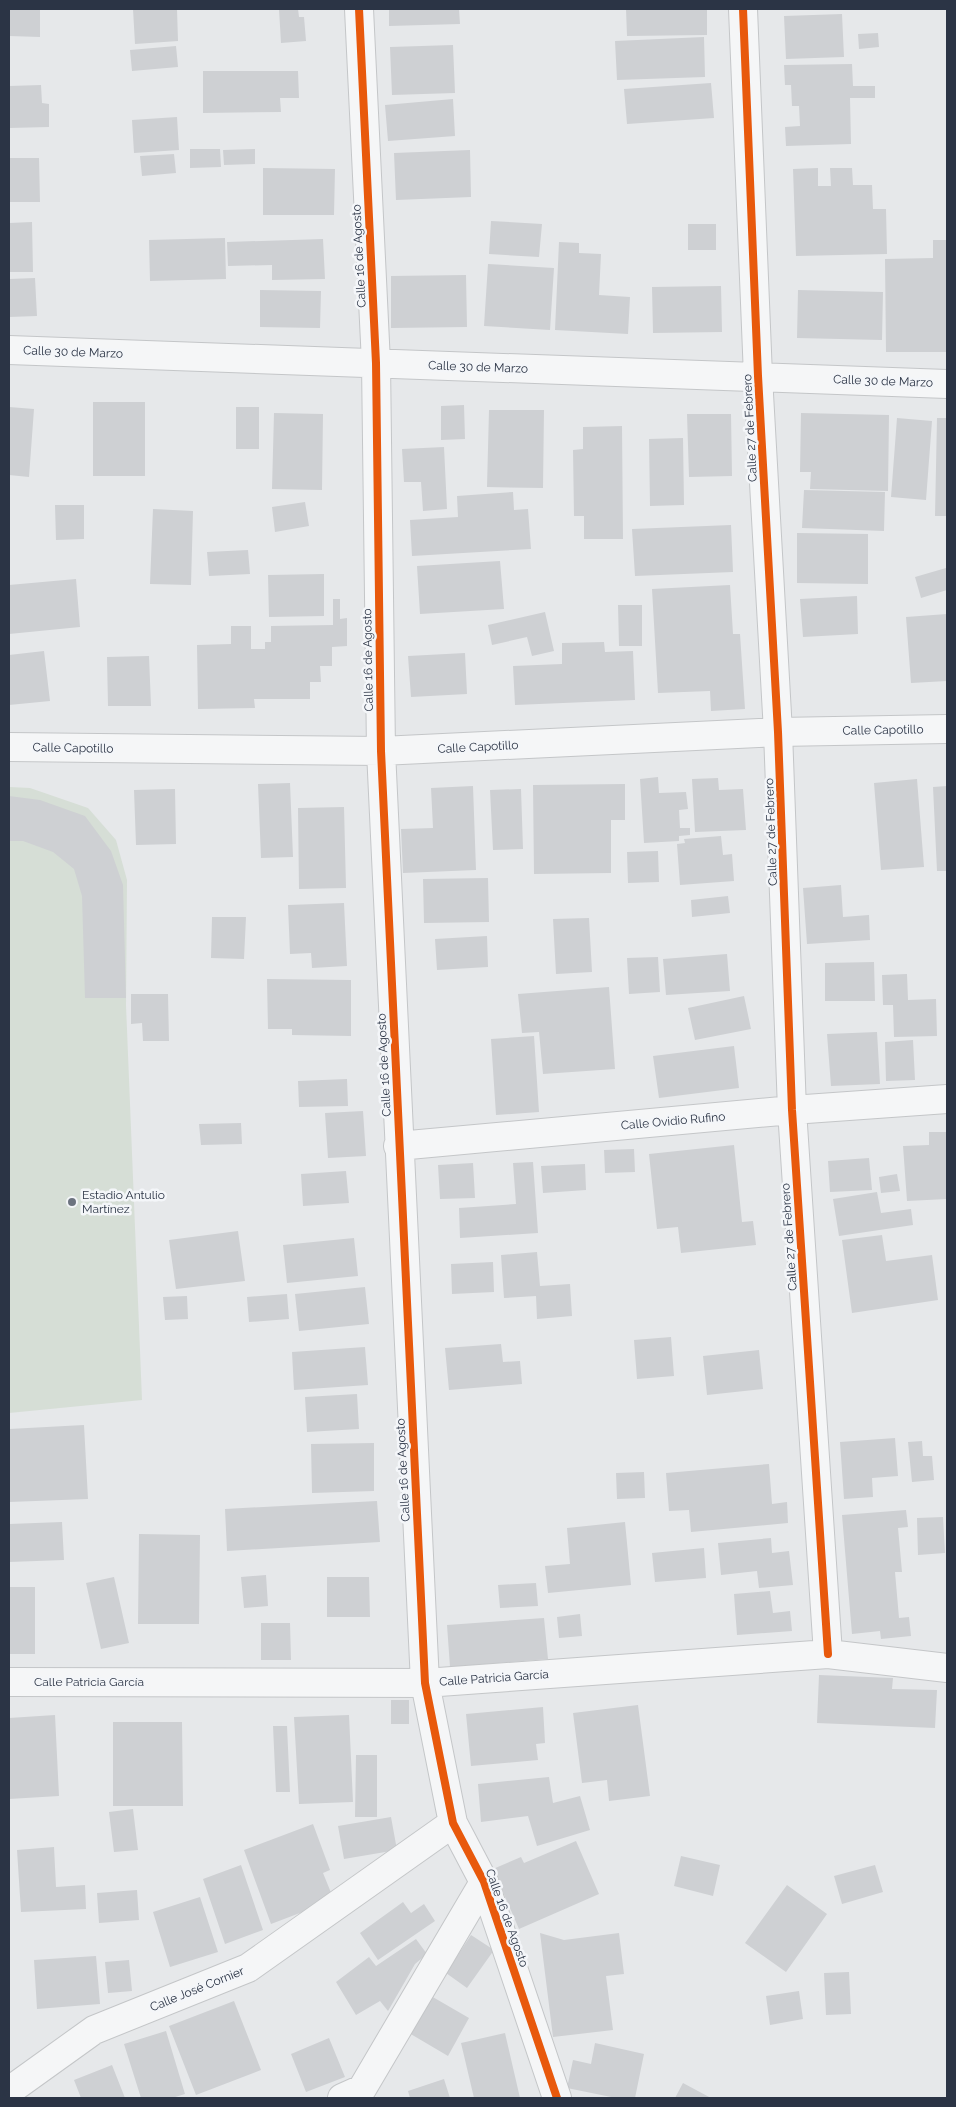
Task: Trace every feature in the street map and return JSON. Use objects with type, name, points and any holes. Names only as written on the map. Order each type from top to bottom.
[{"type":"street","name":"Calle 16 de Agosto","points":[[359,9],[376,363],[381,751],[398,1146],[425,1683],[453,1823],[484,1882],[557,2098]]},
{"type":"street","name":"Calle 27 de Febrero","points":[[743,9],[758,376],[778,732],[792,1110],[828,1654]]},
{"type":"street","name":"Calle 30 de Marzo","points":[[9,350],[947,384]]},
{"type":"street","name":"Calle Capotillo","points":[[9,747],[381,751],[778,732],[947,729]]},
{"type":"street","name":"Calle Ovidio Rufino","points":[[398,1146],[792,1110],[947,1099]]},
{"type":"street","name":"Calle Patricia García","points":[[9,1682],[425,1683],[828,1654],[947,1668]]},
{"type":"street","name":"Calle José Cornier","points":[[9,2091],[94,2030],[248,1968],[453,1823]]},
{"type":"street","points":[[342,2098],[362,2089],[484,1882]]},
{"type":"shaded area","name":"Estadio Antulio Martínez","points":[[9,787],[30,788],[88,808],[116,840],[127,880],[126,1005],[142,1400],[9,1413]]},
{"type":"building","points":[[9,9],[40,9],[40,37],[9,36]]},
{"type":"building","points":[[133,9],[177,9],[178,41],[135,44]]},
{"type":"building","points":[[279,9],[298,9],[299,17],[304,17],[306,41],[281,43]]},
{"type":"building","points":[[389,9],[459,9],[460,24],[389,26]]},
{"type":"building","points":[[626,9],[707,9],[707,35],[627,36]]},
{"type":"building","points":[[842,14],[844,57],[786,59],[784,16]]},
{"type":"building","points":[[878,33],[879,47],[859,49],[858,34]]},
{"type":"building","points":[[704,37],[705,77],[617,80],[615,41]]},
{"type":"building","points":[[453,45],[455,93],[392,95],[390,47]]},
{"type":"building","points":[[176,46],[178,67],[132,71],[130,50]]},
{"type":"building","points":[[852,64],[853,86],[875,86],[875,98],[850,98],[851,144],[786,146],[785,127],[800,126],[799,106],[792,106],[791,85],[785,85],[784,65]]},
{"type":"building","points":[[203,71],[298,71],[299,98],[280,98],[281,112],[203,113]]},
{"type":"building","points":[[711,83],[714,118],[627,124],[624,89]]},
{"type":"building","points":[[41,85],[42,103],[49,104],[49,127],[9,128],[9,86]]},
{"type":"building","points":[[453,99],[455,136],[388,141],[385,105]]},
{"type":"building","points":[[177,117],[179,150],[134,153],[132,120]]},
{"type":"building","points":[[190,149],[220,149],[221,167],[190,168]]},
{"type":"building","points":[[255,149],[255,164],[224,165],[223,150]]},
{"type":"building","points":[[470,150],[471,197],[396,200],[394,153]]},
{"type":"building","points":[[174,154],[176,173],[142,176],[140,156]]},
{"type":"building","points":[[9,158],[39,158],[40,202],[9,202]]},
{"type":"building","points":[[263,168],[335,169],[334,215],[263,215]]},
{"type":"building","points":[[818,168],[818,186],[831,186],[830,168],[852,168],[853,185],[872,185],[873,209],[886,209],[887,254],[796,256],[793,169]]},
{"type":"building","points":[[491,221],[542,224],[539,257],[489,254]]},
{"type":"building","points":[[32,222],[33,272],[9,272],[9,223]]},
{"type":"building","points":[[688,224],[716,224],[716,250],[688,250]]},
{"type":"building","points":[[225,238],[226,279],[150,281],[149,240]]},
{"type":"building","points":[[323,239],[325,279],[272,280],[272,265],[228,266],[227,242]]},
{"type":"building","points":[[933,240],[947,240],[947,352],[886,352],[885,259],[933,258]]},
{"type":"building","points":[[559,242],[579,243],[579,253],[601,254],[599,295],[630,297],[628,334],[555,330]]},
{"type":"building","points":[[488,264],[554,268],[550,330],[484,326]]},
{"type":"building","points":[[466,275],[467,327],[391,328],[391,276]]},
{"type":"building","points":[[35,278],[37,316],[9,317],[9,279]]},
{"type":"building","points":[[721,286],[722,332],[653,333],[652,287]]},
{"type":"building","points":[[260,290],[321,291],[320,328],[260,327]]},
{"type":"building","points":[[798,290],[883,292],[882,340],[797,338]]},
{"type":"building","points":[[93,402],[145,402],[145,476],[93,476]]},
{"type":"building","points":[[464,405],[465,439],[441,440],[441,406]]},
{"type":"building","points":[[9,407],[34,409],[29,477],[9,475]]},
{"type":"building","points":[[236,407],[259,407],[259,449],[236,449]]},
{"type":"building","points":[[489,410],[544,410],[543,488],[487,487]]},
{"type":"building","points":[[274,413],[323,414],[322,490],[272,489]]},
{"type":"building","points":[[801,413],[889,415],[888,491],[810,489],[811,472],[800,472]]},
{"type":"building","points":[[687,414],[731,414],[732,476],[689,477]]},
{"type":"building","points":[[897,418],[932,421],[926,500],[891,497]]},
{"type":"building","points":[[937,418],[947,418],[947,516],[935,516]]},
{"type":"building","points":[[622,426],[623,539],[584,539],[584,516],[574,516],[573,450],[583,449],[583,427]]},
{"type":"building","points":[[683,438],[684,505],[650,506],[649,439]]},
{"type":"building","points":[[444,447],[447,509],[423,511],[421,482],[404,482],[402,449]]},
{"type":"building","points":[[804,490],[885,492],[884,531],[802,528]]},
{"type":"building","points":[[513,492],[514,510],[528,509],[531,549],[412,556],[410,520],[458,517],[457,496]]},
{"type":"building","points":[[305,502],[309,526],[275,532],[272,507]]},
{"type":"building","points":[[55,505],[84,505],[84,539],[56,540]]},
{"type":"building","points":[[153,509],[193,511],[191,585],[150,584]]},
{"type":"building","points":[[731,525],[733,572],[635,576],[632,529]]},
{"type":"building","points":[[797,533],[868,534],[868,584],[797,583]]},
{"type":"building","points":[[248,550],[250,574],[209,576],[207,552]]},
{"type":"building","points":[[500,561],[504,609],[420,614],[417,566]]},
{"type":"building","points":[[946,568],[947,590],[921,598],[915,577]]},
{"type":"building","points":[[324,574],[324,616],[269,617],[268,575]]},
{"type":"building","points":[[76,579],[80,627],[9,634],[9,585]]},
{"type":"building","points":[[730,585],[733,634],[740,634],[745,709],[711,711],[710,691],[658,693],[652,589]]},
{"type":"building","points":[[857,596],[858,634],[803,637],[800,599]]},
{"type":"building","points":[[333,599],[340,599],[340,619],[347,618],[347,646],[332,647],[332,666],[320,666],[321,682],[310,682],[310,699],[254,699],[255,708],[198,709],[197,645],[231,644],[231,626],[251,626],[251,649],[265,649],[265,642],[271,642],[271,626],[333,625]]},
{"type":"building","points":[[618,605],[642,605],[642,646],[619,646]]},
{"type":"building","points":[[545,612],[554,651],[532,656],[527,637],[492,645],[488,625]]},
{"type":"building","points":[[947,614],[947,681],[911,683],[906,617]]},
{"type":"building","points":[[604,642],[605,652],[633,651],[635,700],[515,705],[513,666],[562,664],[562,643]]},
{"type":"building","points":[[44,651],[50,701],[9,705],[9,655]]},
{"type":"building","points":[[465,653],[467,694],[411,697],[408,656]]},
{"type":"building","points":[[149,656],[151,706],[108,706],[107,657]]},
{"type":"building","points":[[658,777],[659,793],[686,792],[688,809],[679,810],[680,828],[690,828],[690,835],[679,836],[679,841],[644,843],[640,779]]},
{"type":"building","points":[[718,778],[719,790],[743,789],[746,830],[695,832],[692,779]]},
{"type":"building","points":[[917,779],[924,867],[881,870],[874,783]]},
{"type":"building","points":[[290,783],[293,857],[261,858],[258,784]]},
{"type":"building","points":[[625,784],[625,820],[611,820],[611,873],[534,874],[533,785]]},
{"type":"building","points":[[473,786],[476,870],[403,873],[401,829],[433,828],[431,788]]},
{"type":"building","points":[[947,786],[947,871],[937,871],[933,787]]},
{"type":"building","points":[[175,789],[176,844],[136,845],[134,790]]},
{"type":"building","points":[[521,789],[523,849],[493,850],[490,790]]},
{"type":"building","points":[[9,796],[40,800],[85,816],[111,851],[123,885],[126,998],[85,998],[82,896],[74,869],[53,852],[23,841],[9,841]]},
{"type":"building","points":[[344,807],[346,888],[299,889],[298,808]]},
{"type":"building","points":[[721,836],[723,855],[732,854],[734,881],[680,885],[677,844],[685,843],[684,839]]},
{"type":"building","points":[[658,851],[659,882],[628,883],[627,852]]},
{"type":"building","points":[[488,878],[489,922],[424,923],[423,879]]},
{"type":"building","points":[[841,885],[843,917],[869,915],[870,940],[807,944],[803,888]]},
{"type":"building","points":[[728,896],[730,913],[692,917],[691,900]]},
{"type":"building","points":[[344,903],[347,966],[312,968],[311,953],[290,954],[288,905]]},
{"type":"building","points":[[212,917],[246,917],[244,959],[211,958]]},
{"type":"building","points":[[589,918],[592,972],[556,974],[553,919]]},
{"type":"building","points":[[487,936],[488,967],[437,970],[435,939]]},
{"type":"building","points":[[727,954],[730,991],[666,995],[663,959]]},
{"type":"building","points":[[658,957],[660,992],[629,994],[627,958]]},
{"type":"building","points":[[874,962],[875,1001],[825,1001],[825,963]]},
{"type":"building","points":[[907,974],[908,1000],[936,999],[937,1036],[894,1037],[893,1005],[883,1005],[882,975]]},
{"type":"building","points":[[267,979],[351,980],[351,1036],[292,1035],[292,1029],[268,1029]]},
{"type":"building","points":[[609,987],[615,1069],[543,1074],[539,1032],[522,1033],[518,994]]},
{"type":"building","points":[[131,994],[168,994],[169,1041],[143,1041],[142,1023],[131,1024]]},
{"type":"building","points":[[744,996],[751,1029],[695,1040],[688,1008]]},
{"type":"building","points":[[877,1032],[880,1084],[831,1086],[827,1034]]},
{"type":"building","points":[[534,1036],[539,1112],[496,1115],[491,1039]]},
{"type":"building","points":[[913,1040],[915,1080],[886,1081],[885,1042]]},
{"type":"building","points":[[734,1046],[739,1088],[659,1098],[653,1056]]},
{"type":"building","points":[[347,1079],[348,1106],[299,1107],[298,1081]]},
{"type":"building","points":[[363,1111],[366,1156],[328,1158],[325,1113]]},
{"type":"building","points":[[241,1123],[242,1144],[201,1145],[199,1124]]},
{"type":"building","points":[[929,1132],[946,1132],[947,1199],[907,1201],[903,1146],[929,1145]]},
{"type":"building","points":[[734,1145],[742,1222],[753,1221],[756,1245],[681,1253],[678,1227],[657,1229],[649,1154]]},
{"type":"building","points":[[634,1149],[635,1172],[605,1173],[604,1150]]},
{"type":"building","points":[[869,1158],[872,1190],[830,1192],[828,1161]]},
{"type":"building","points":[[533,1162],[538,1233],[460,1238],[459,1208],[516,1204],[513,1163]]},
{"type":"building","points":[[473,1163],[475,1198],[440,1199],[438,1165]]},
{"type":"building","points":[[585,1164],[586,1190],[543,1193],[541,1166]]},
{"type":"building","points":[[346,1171],[349,1203],[303,1206],[301,1174]]},
{"type":"building","points":[[897,1174],[900,1191],[881,1193],[879,1177]]},
{"type":"building","points":[[877,1192],[881,1213],[911,1209],[913,1225],[839,1236],[833,1199]]},
{"type":"building","points":[[238,1231],[245,1281],[176,1289],[169,1240]]},
{"type":"building","points":[[882,1235],[886,1261],[932,1255],[938,1300],[852,1313],[842,1240]]},
{"type":"building","points":[[354,1238],[358,1276],[287,1283],[283,1245]]},
{"type":"building","points":[[537,1252],[540,1286],[570,1284],[572,1316],[537,1319],[536,1296],[504,1298],[501,1255]]},
{"type":"building","points":[[493,1262],[494,1292],[452,1294],[451,1264]]},
{"type":"building","points":[[365,1287],[369,1324],[299,1331],[295,1294]]},
{"type":"building","points":[[287,1294],[289,1319],[249,1322],[247,1297]]},
{"type":"building","points":[[187,1296],[188,1319],[165,1320],[163,1297]]},
{"type":"building","points":[[671,1337],[674,1376],[637,1379],[634,1340]]},
{"type":"building","points":[[501,1344],[503,1362],[520,1361],[522,1384],[449,1390],[445,1348]]},
{"type":"building","points":[[365,1347],[368,1385],[294,1390],[292,1352]]},
{"type":"building","points":[[759,1350],[763,1389],[707,1395],[703,1356]]},
{"type":"building","points":[[357,1394],[359,1429],[307,1432],[305,1397]]},
{"type":"building","points":[[84,1425],[88,1499],[9,1502],[9,1429]]},
{"type":"building","points":[[895,1438],[898,1476],[872,1478],[873,1497],[844,1499],[840,1442]]},
{"type":"building","points":[[922,1441],[923,1456],[932,1456],[934,1480],[912,1482],[908,1442]]},
{"type":"building","points":[[374,1443],[374,1491],[312,1493],[311,1444]]},
{"type":"building","points":[[769,1464],[772,1504],[787,1502],[788,1523],[691,1532],[689,1510],[669,1511],[666,1473]]},
{"type":"building","points":[[644,1472],[645,1498],[617,1499],[616,1473]]},
{"type":"building","points":[[377,1501],[380,1542],[227,1551],[225,1509]]},
{"type":"building","points":[[906,1510],[908,1527],[898,1528],[902,1572],[895,1572],[899,1618],[909,1617],[911,1636],[881,1639],[880,1631],[852,1634],[842,1515]]},
{"type":"building","points":[[943,1517],[945,1553],[918,1555],[917,1518]]},
{"type":"building","points":[[62,1522],[64,1560],[9,1562],[9,1524]]},
{"type":"building","points":[[625,1522],[631,1585],[548,1593],[545,1566],[570,1564],[567,1528]]},
{"type":"building","points":[[139,1534],[200,1535],[199,1624],[138,1624]]},
{"type":"building","points":[[771,1538],[772,1553],[789,1551],[793,1585],[759,1588],[757,1571],[721,1575],[718,1543]]},
{"type":"building","points":[[704,1548],[706,1578],[655,1582],[652,1553]]},
{"type":"building","points":[[266,1575],[268,1606],[244,1608],[241,1577]]},
{"type":"building","points":[[114,1577],[129,1643],[101,1649],[86,1583]]},
{"type":"building","points":[[327,1577],[369,1577],[370,1617],[327,1617]]},
{"type":"building","points":[[536,1583],[538,1606],[500,1608],[498,1585]]},
{"type":"building","points":[[9,1587],[35,1587],[35,1654],[9,1654]]},
{"type":"building","points":[[770,1591],[773,1613],[790,1611],[792,1631],[737,1635],[734,1594]]},
{"type":"building","points":[[580,1614],[582,1636],[559,1638],[557,1617]]},
{"type":"building","points":[[544,1618],[548,1659],[450,1667],[447,1625]]},
{"type":"building","points":[[261,1623],[290,1623],[291,1660],[261,1660]]},
{"type":"building","points":[[819,1675],[893,1678],[892,1689],[937,1690],[935,1728],[817,1723]]},
{"type":"building","points":[[391,1700],[409,1700],[409,1724],[391,1724]]},
{"type":"building","points":[[638,1705],[650,1796],[609,1801],[607,1780],[582,1783],[573,1713]]},
{"type":"building","points":[[543,1707],[545,1743],[536,1744],[538,1760],[471,1766],[466,1714]]},
{"type":"building","points":[[55,1715],[59,1796],[9,1799],[9,1718]]},
{"type":"building","points":[[349,1715],[353,1802],[299,1804],[294,1717]]},
{"type":"building","points":[[113,1722],[182,1722],[183,1806],[113,1806]]},
{"type":"building","points":[[273,1726],[287,1726],[290,1792],[276,1792]]},
{"type":"building","points":[[356,1755],[377,1755],[377,1817],[355,1817]]},
{"type":"building","points":[[549,1777],[553,1803],[580,1796],[590,1830],[537,1846],[528,1816],[481,1822],[478,1784]]},
{"type":"building","points":[[133,1809],[138,1850],[114,1852],[109,1812]]},
{"type":"building","points":[[391,1817],[397,1850],[344,1859],[338,1826]]},
{"type":"building","points":[[313,1824],[330,1870],[323,1873],[334,1900],[271,1924],[244,1850]]},
{"type":"building","points":[[576,1841],[599,1894],[519,1929],[493,1869],[521,1857],[524,1863]]},
{"type":"building","points":[[54,1847],[56,1887],[85,1885],[86,1909],[21,1912],[17,1850]]},
{"type":"building","points":[[681,1856],[720,1865],[713,1896],[674,1886]]},
{"type":"building","points":[[241,1865],[263,1930],[225,1944],[203,1879]]},
{"type":"building","points":[[875,1865],[883,1892],[842,1904],[834,1876]]},
{"type":"building","points":[[787,1885],[827,1914],[786,1972],[745,1943]]},
{"type":"building","points":[[137,1890],[139,1920],[99,1923],[97,1893]]},
{"type":"building","points":[[200,1897],[218,1952],[170,1967],[153,1912]]},
{"type":"building","points":[[403,1902],[411,1913],[424,1904],[435,1921],[378,1960],[360,1933]]},
{"type":"building","points":[[540,1933],[564,1940],[619,1933],[624,1974],[606,1976],[613,2030],[553,2037]]},
{"type":"building","points":[[471,1935],[494,1950],[467,1988],[446,1973]]},
{"type":"building","points":[[416,1939],[427,1954],[415,1964],[388,2011],[380,2001],[356,2015],[336,1982],[369,1957],[376,1966]]},
{"type":"building","points":[[96,1956],[100,2004],[37,2009],[34,1960]]},
{"type":"building","points":[[129,1960],[132,1991],[108,1993],[105,1962]]},
{"type":"building","points":[[849,1972],[851,2014],[826,2015],[824,1973]]},
{"type":"building","points":[[799,1991],[803,2019],[770,2025],[766,1996]]},
{"type":"building","points":[[431,1996],[469,2018],[448,2056],[409,2033]]},
{"type":"building","points":[[234,2001],[261,2070],[196,2095],[169,2026]]},
{"type":"building","points":[[166,2031],[185,2094],[172,2098],[141,2098],[124,2044]]},
{"type":"building","points":[[505,2033],[520,2098],[474,2098],[461,2043]]},
{"type":"building","points":[[329,2038],[345,2077],[306,2092],[291,2054]]},
{"type":"building","points":[[595,2043],[644,2054],[635,2098],[616,2098],[567,2088],[573,2060],[591,2064]]},
{"type":"building","points":[[112,2065],[125,2098],[81,2098],[74,2080]]},
{"type":"building","points":[[444,2079],[450,2098],[410,2098],[408,2091]]},
{"type":"building","points":[[683,2083],[711,2098],[675,2098]]},
{"type":"cycle path","points":[[359,9],[376,363],[381,751],[425,1683],[453,1823],[484,1882],[557,2098]]},
{"type":"cycle path","points":[[743,9],[758,376],[778,732],[792,1110],[828,1654]]},
{"type":"place","name":"Estadio Antulio Martínez","points":[[72,1202]]}]
